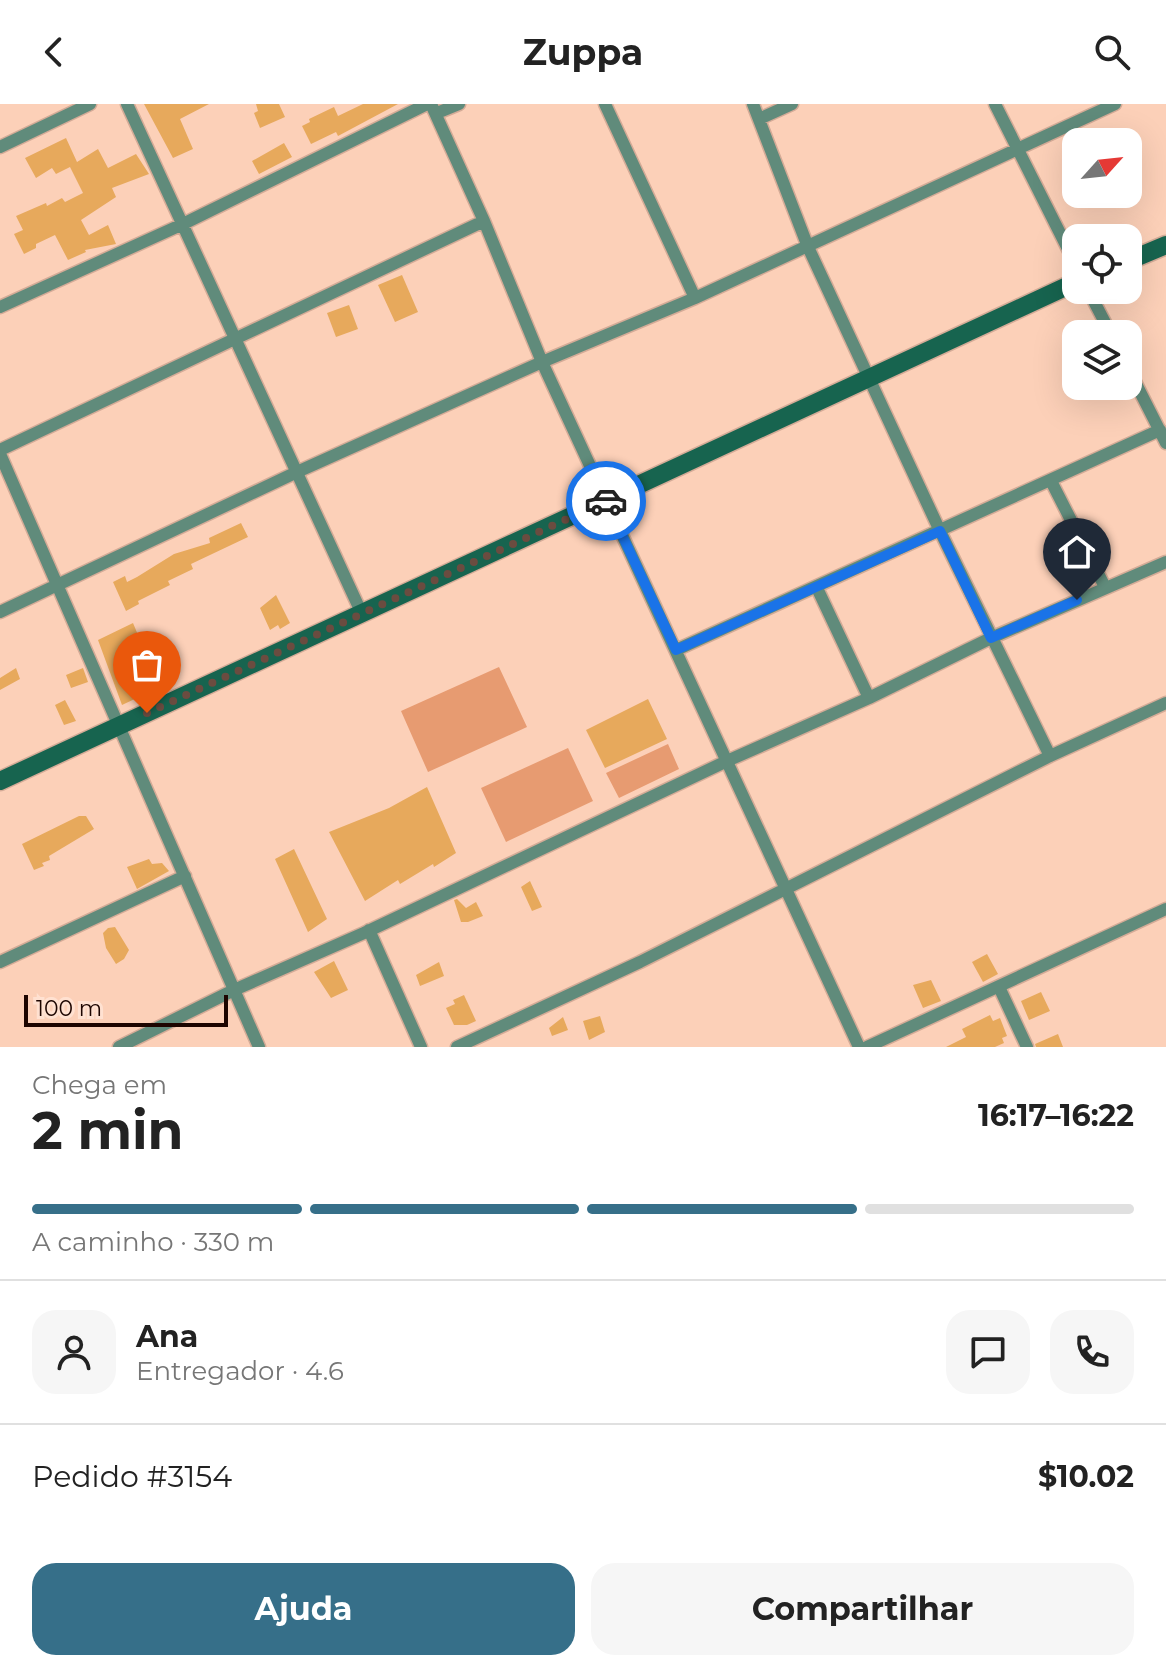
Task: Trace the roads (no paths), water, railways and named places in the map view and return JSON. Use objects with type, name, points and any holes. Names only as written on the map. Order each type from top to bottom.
[{"type":"street","points":[[0,147],[90,104]]},
{"type":"street","points":[[127,104],[362,614]]},
{"type":"street","points":[[0,307],[432,107],[459,104]]},
{"type":"street","points":[[605,104],[695,298]]},
{"type":"street","points":[[753,104],[808,247],[868,379],[1050,756]]},
{"type":"street","points":[[759,119],[792,104]]},
{"type":"street","points":[[995,104],[1062,237]]},
{"type":"street","points":[[0,612],[297,472],[542,362],[695,298],[1115,104]]},
{"type":"street","points":[[432,107],[484,221],[542,362],[859,1047]]},
{"type":"street","points":[[259,1047],[0,452],[484,221]]},
{"type":"street","points":[[1142,255],[1166,245]]},
{"type":"street","points":[[0,781],[1062,289]]},
{"type":"street","points":[[1142,395],[1166,443]]},
{"type":"street","points":[[676,650],[1160,430]]},
{"type":"street","points":[[1051,481],[1105,587]]},
{"type":"street","points":[[119,1047],[234,990],[869,698],[991,638],[1166,562]]},
{"type":"street","points":[[817,588],[869,698]]},
{"type":"street","points":[[457,1047],[787,890],[1050,756],[1164,708]]},
{"type":"street","points":[[0,962],[185,876]]},
{"type":"street","points":[[867,1047],[1166,909]]},
{"type":"street","points":[[369,930],[421,1047]]},
{"type":"street","points":[[999,987],[1027,1047]]}]
